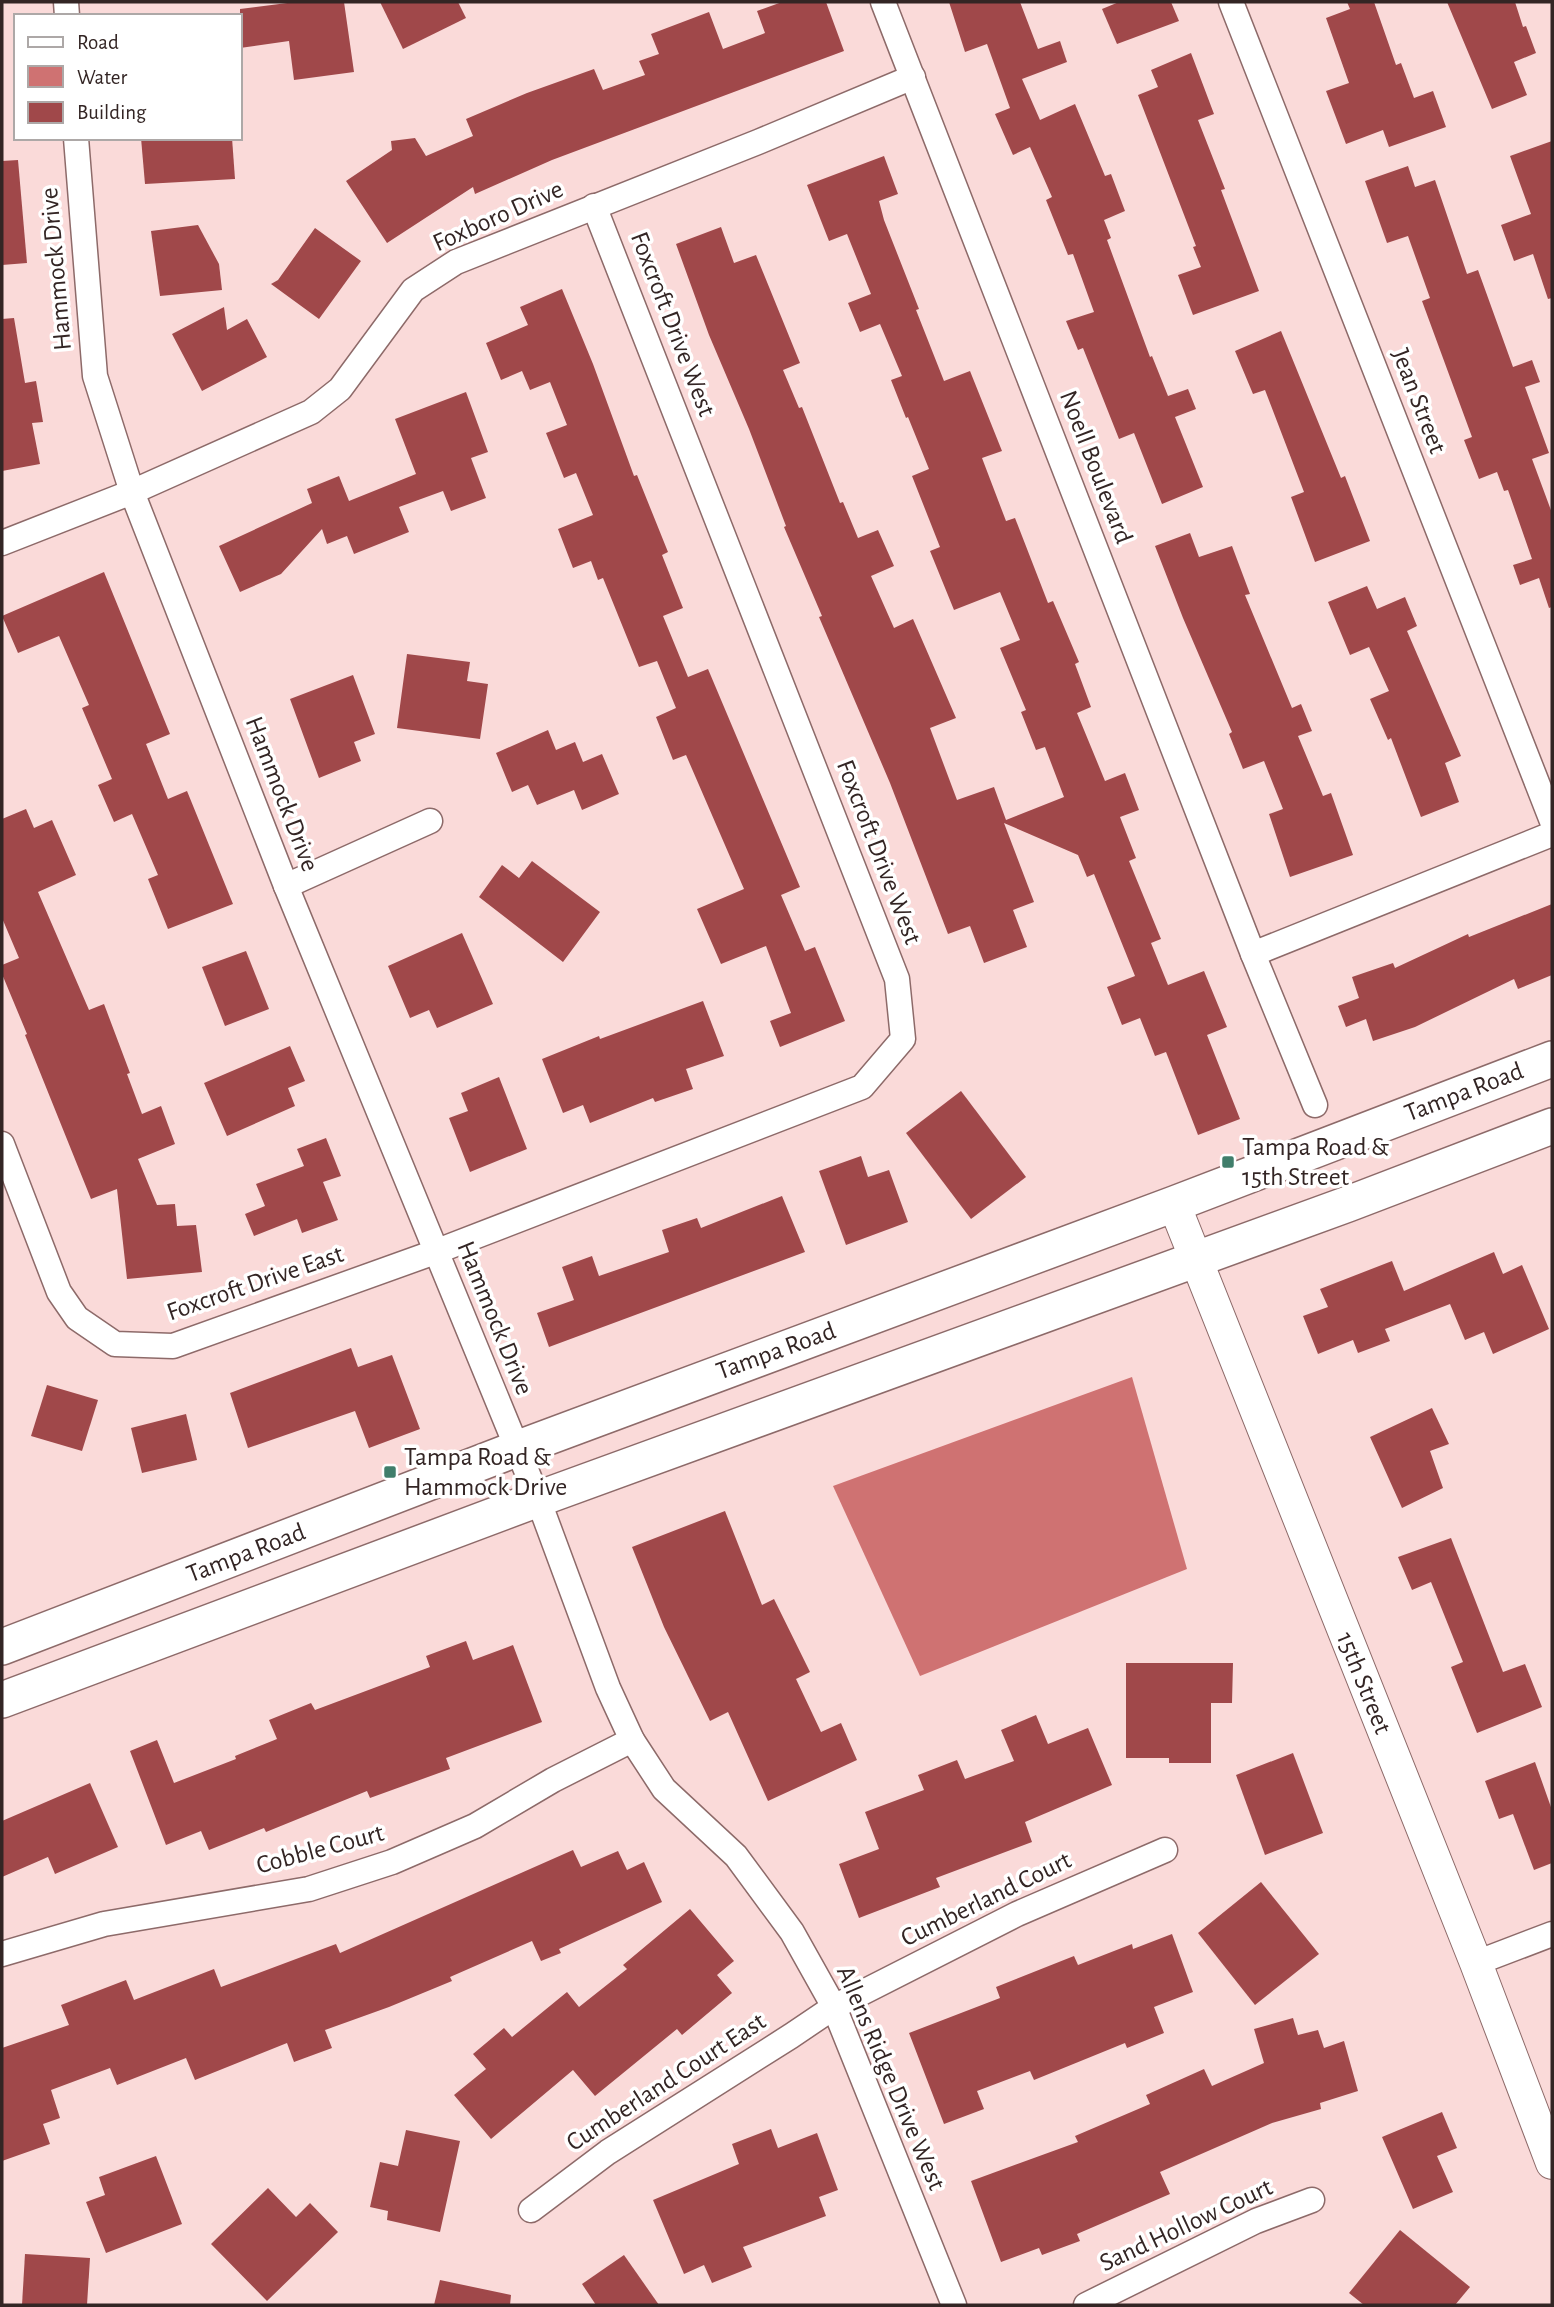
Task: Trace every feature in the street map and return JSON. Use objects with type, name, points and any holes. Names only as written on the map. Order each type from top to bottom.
[{"type":"main road","name":"Tampa Road","points":[[2,1647],[516,1449],[1174,1204],[1552,1059]]},
{"type":"main road","name":"Tampa Road","points":[[2,1700],[538,1499],[1348,1204],[1552,1125]]},
{"type":"street","name":"Noell Boulevard","points":[[883,2],[1253,954],[1315,1105]]},
{"type":"street","name":"Jean Street","points":[[1231,2],[1552,821]]},
{"type":"street","name":"Foxboro Drive","points":[[2,543],[132,492],[311,412],[340,389],[413,290],[456,262],[913,77]]},
{"type":"street","name":"Hammock Drive","points":[[76,140],[95,376],[132,492],[286,886],[516,1449]]},
{"type":"street","name":"Foxcroft Drive West","points":[[436,1252],[862,1087],[903,1039],[897,979],[594,206]]},
{"type":"street","points":[[286,886],[429,821]]},
{"type":"street","points":[[1253,954],[1552,834]]},
{"type":"street","name":"Foxcroft Drive East","points":[[2,1144],[59,1292],[78,1318],[115,1344],[173,1346],[436,1252]]},
{"type":"street","name":"15th Street","points":[[1174,1204],[1476,1963],[1552,2163]]},
{"type":"street","name":"Allens Ridge Drive West","points":[[516,1449],[538,1499],[608,1688],[632,1740],[664,1789],[736,1856],[792,1932],[834,2007],[954,2305]]},
{"type":"street","name":"Cobble Court","points":[[2,1954],[103,1924],[309,1889],[392,1862],[475,1826],[553,1780],[632,1740]]},
{"type":"street","name":"Cumberland Court","points":[[834,2007],[1017,1914],[1165,1850]]},
{"type":"street","points":[[1476,1963],[1552,1934]]},
{"type":"street","name":"Cumberland Court East","points":[[531,2210],[608,2152],[834,2007]]},
{"type":"street","name":"Sand Hollow Court","points":[[1086,2305],[1256,2221],[1312,2200]]},
{"type":"water","points":[[1132,1377],[1187,1569],[920,1676],[833,1486]]},
{"type":"building","points":[[295,2],[344,2],[354,72],[294,80],[289,41],[242,48],[240,9]]},
{"type":"building","points":[[380,2],[458,2],[466,18],[403,49]]},
{"type":"building","points":[[782,2],[826,2],[844,51],[552,160],[475,194],[473,187],[387,243],[346,181],[392,150],[391,141],[415,138],[426,156],[473,136],[466,119],[594,69],[603,90],[645,75],[639,61],[659,54],[651,34],[709,12],[723,49],[765,33],[757,11]]},
{"type":"building","points":[[949,2],[1020,2],[1038,49],[1060,41],[1067,62],[1022,79],[1040,120],[1075,104],[1105,176],[1111,174],[1125,211],[1104,220],[1111,238],[1107,240],[1150,357],[1152,356],[1168,396],[1188,389],[1196,409],[1175,417],[1203,487],[1162,504],[1134,433],[1119,439],[1083,348],[1078,350],[1066,321],[1094,312],[1073,254],[1068,255],[1046,200],[1052,197],[1030,147],[1013,155],[995,114],[1010,108],[987,44],[965,52]]},
{"type":"building","points":[[1119,2],[1171,2],[1179,21],[1117,44],[1102,9]]},
{"type":"building","points":[[1347,2],[1374,2],[1396,65],[1401,63],[1414,98],[1433,91],[1446,127],[1389,147],[1383,130],[1346,144],[1326,91],[1349,83],[1326,18],[1350,9]]},
{"type":"building","points":[[1447,2],[1515,2],[1523,27],[1526,26],[1536,53],[1514,62],[1527,95],[1492,109]]},
{"type":"building","points":[[1191,53],[1214,114],[1198,120],[1225,189],[1221,190],[1259,291],[1193,315],[1178,275],[1201,267],[1193,247],[1196,246],[1138,95],[1158,87],[1151,70]]},
{"type":"building","points":[[141,140],[232,140],[235,179],[145,184]]},
{"type":"building","points":[[1552,141],[1552,298],[1548,299],[1533,254],[1514,261],[1501,225],[1531,214],[1510,156]]},
{"type":"building","points":[[884,156],[898,194],[879,201],[919,309],[916,310],[944,381],[970,371],[1002,451],[982,458],[1006,521],[1015,518],[1048,603],[1053,601],[1079,662],[1075,664],[1091,707],[1077,713],[1105,781],[1125,773],[1139,810],[1120,817],[1136,858],[1129,861],[1161,939],[1151,943],[1168,985],[1204,971],[1227,1027],[1207,1035],[1240,1119],[1198,1135],[1166,1052],[1155,1056],[1140,1018],[1122,1025],[1107,987],[1135,976],[1094,874],[1087,877],[1078,855],[1004,823],[1034,902],[1013,910],[1027,947],[984,963],[970,926],[948,934],[890,783],[819,617],[822,616],[784,527],[786,526],[749,429],[709,335],[676,244],[721,227],[734,263],[756,255],[800,363],[783,370],[799,408],[802,407],[840,503],[843,502],[858,538],[878,530],[894,566],[871,576],[894,628],[913,619],[956,718],[930,728],[957,800],[994,787],[1006,820],[1064,797],[1045,747],[1036,750],[1021,712],[1026,710],[1000,648],[1020,640],[1000,592],[954,610],[930,551],[940,547],[912,476],[929,469],[891,380],[902,376],[880,324],[860,332],[848,303],[871,294],[847,234],[829,241],[807,185]]},
{"type":"building","points":[[18,160],[27,263],[2,265],[2,161]]},
{"type":"building","points":[[1408,166],[1415,187],[1435,180],[1467,274],[1478,270],[1513,367],[1532,360],[1540,382],[1525,387],[1549,453],[1532,459],[1552,513],[1552,607],[1549,608],[1539,578],[1520,585],[1513,565],[1532,559],[1508,490],[1504,491],[1497,472],[1479,479],[1464,440],[1472,437],[1422,301],[1430,298],[1408,236],[1387,243],[1365,181]]},
{"type":"building","points":[[198,225],[219,264],[222,290],[160,296],[151,231]]},
{"type":"building","points":[[315,228],[361,261],[319,319],[271,284],[278,280]]},
{"type":"building","points":[[562,289],[634,476],[637,475],[668,552],[662,555],[683,608],[663,616],[688,677],[708,669],[800,887],[781,895],[805,951],[815,947],[845,1021],[780,1047],[770,1021],[791,1013],[766,946],[721,964],[697,909],[744,889],[686,755],[673,760],[656,717],[676,708],[657,661],[639,667],[603,578],[598,580],[591,561],[573,568],[558,529],[593,515],[576,473],[564,478],[546,433],[567,425],[550,382],[530,390],[522,371],[501,380],[486,343],[528,325],[520,307]]},
{"type":"building","points":[[224,307],[227,330],[247,319],[267,357],[202,391],[172,334]]},
{"type":"building","points":[[14,318],[25,383],[36,381],[43,422],[32,423],[40,464],[2,471],[2,319]]},
{"type":"building","points":[[1281,331],[1341,478],[1345,476],[1370,541],[1315,562],[1291,497],[1304,492],[1265,390],[1253,394],[1235,351]]},
{"type":"building","points":[[466,392],[488,452],[471,458],[486,498],[451,511],[443,491],[399,507],[409,532],[354,554],[347,536],[327,544],[322,529],[281,574],[240,592],[219,546],[312,503],[307,489],[339,476],[349,501],[416,474],[395,419]]},
{"type":"building","points":[[1190,533],[1199,557],[1232,546],[1250,594],[1245,595],[1292,708],[1301,704],[1312,731],[1298,736],[1323,796],[1331,793],[1353,855],[1290,877],[1269,814],[1283,809],[1264,761],[1243,769],[1229,734],[1232,732],[1155,546]]},
{"type":"building","points":[[104,572],[170,734],[146,744],[168,799],[187,791],[233,904],[168,929],[148,879],[158,875],[132,814],[114,822],[98,785],[112,779],[82,708],[89,705],[59,636],[18,653],[2,616]]},
{"type":"building","points":[[1367,586],[1377,609],[1405,597],[1417,626],[1407,631],[1461,756],[1445,763],[1459,802],[1421,817],[1391,738],[1388,740],[1370,699],[1389,691],[1369,647],[1350,655],[1328,602]]},
{"type":"building","points":[[407,654],[470,662],[467,681],[488,684],[480,739],[397,728]]},
{"type":"building","points":[[353,675],[375,734],[354,742],[361,761],[319,778],[290,699]]},
{"type":"building","points":[[548,730],[556,750],[575,742],[583,762],[602,754],[619,794],[582,810],[574,790],[537,805],[528,785],[512,792],[496,753]]},
{"type":"building","points":[[26,809],[34,828],[52,820],[76,875],[38,892],[89,1010],[104,1004],[142,1114],[161,1106],[175,1144],[138,1159],[157,1205],[175,1204],[177,1226],[196,1225],[202,1272],[127,1279],[117,1189],[91,1199],[25,1035],[27,1034],[2,974],[2,965],[19,958],[2,918],[2,819]]},
{"type":"building","points":[[532,861],[600,912],[563,962],[479,897],[502,865],[519,878]]},
{"type":"building","points":[[1552,904],[1552,975],[1518,989],[1514,979],[1415,1027],[1373,1041],[1366,1019],[1346,1027],[1338,1006],[1359,998],[1352,977],[1393,963],[1395,968],[1468,934],[1469,937]]},
{"type":"building","points":[[462,933],[493,1004],[437,1028],[429,1010],[410,1018],[388,966]]},
{"type":"building","points":[[246,951],[269,1009],[225,1026],[202,967]]},
{"type":"building","points":[[703,1001],[724,1056],[686,1069],[693,1089],[655,1102],[653,1098],[590,1123],[583,1105],[563,1113],[542,1059],[599,1036],[600,1039]]},
{"type":"building","points":[[290,1046],[305,1081],[288,1088],[295,1106],[227,1136],[204,1083]]},
{"type":"building","points":[[499,1077],[527,1149],[470,1172],[449,1118],[468,1111],[461,1093]]},
{"type":"building","points":[[961,1091],[1026,1177],[971,1219],[906,1133]]},
{"type":"building","points":[[326,1138],[341,1176],[323,1182],[338,1220],[302,1233],[297,1219],[254,1236],[245,1214],[265,1206],[256,1184],[304,1166],[297,1149]]},
{"type":"building","points":[[861,1156],[868,1177],[889,1170],[908,1222],[846,1245],[819,1171]]},
{"type":"building","points":[[782,1196],[805,1252],[549,1347],[537,1313],[574,1300],[562,1267],[592,1256],[599,1276],[669,1252],[662,1230],[697,1218],[701,1228]]},
{"type":"building","points":[[1494,1252],[1503,1274],[1522,1265],[1549,1329],[1493,1354],[1484,1332],[1465,1340],[1450,1304],[1385,1329],[1390,1341],[1358,1353],[1353,1340],[1318,1354],[1303,1316],[1328,1307],[1320,1289],[1392,1261],[1404,1291]]},
{"type":"building","points":[[351,1348],[358,1367],[392,1355],[420,1429],[369,1448],[355,1411],[248,1448],[230,1393]]},
{"type":"building","points":[[47,1385],[98,1400],[82,1451],[31,1436]]},
{"type":"building","points":[[1432,1408],[1449,1444],[1430,1451],[1443,1488],[1402,1508],[1370,1437]]},
{"type":"building","points":[[186,1414],[197,1460],[142,1473],[131,1428]]},
{"type":"building","points":[[725,1511],[762,1605],[774,1599],[810,1672],[796,1679],[821,1732],[841,1723],[857,1760],[768,1801],[728,1712],[710,1721],[664,1627],[632,1547]]},
{"type":"building","points":[[1451,1538],[1503,1672],[1525,1664],[1542,1707],[1477,1733],[1451,1667],[1463,1662],[1431,1582],[1412,1590],[1398,1557]]},
{"type":"building","points":[[466,1641],[473,1660],[513,1645],[542,1722],[446,1758],[450,1769],[370,1798],[367,1791],[266,1832],[264,1828],[209,1850],[201,1831],[166,1845],[130,1751],[157,1740],[174,1783],[236,1759],[235,1756],[277,1739],[269,1720],[311,1703],[315,1710],[430,1667],[426,1656]]},
{"type":"building","points":[[1126,1663],[1233,1663],[1232,1703],[1211,1703],[1211,1763],[1169,1763],[1169,1758],[1126,1758]]},
{"type":"building","points":[[1036,1715],[1048,1744],[1088,1728],[1112,1785],[1025,1822],[1032,1842],[936,1878],[940,1887],[859,1918],[839,1864],[879,1849],[865,1812],[924,1790],[918,1775],[957,1760],[965,1779],[1014,1761],[1001,1730]]},
{"type":"building","points":[[1293,1753],[1323,1833],[1265,1855],[1236,1775]]},
{"type":"building","points":[[1535,1762],[1552,1810],[1552,1863],[1534,1870],[1513,1814],[1499,1819],[1485,1781]]},
{"type":"building","points":[[90,1783],[118,1847],[55,1874],[48,1857],[2,1877],[2,1821]]},
{"type":"building","points":[[573,1850],[581,1867],[618,1851],[627,1870],[644,1862],[662,1902],[559,1949],[561,1953],[541,1961],[532,1941],[450,1977],[452,1981],[325,2030],[332,2048],[294,2062],[287,2043],[195,2080],[186,2058],[117,2085],[110,2068],[51,2090],[60,2118],[43,2124],[50,2144],[2,2161],[2,2048],[69,2025],[61,2005],[126,1980],[134,2000],[214,1969],[221,1987],[336,1944],[340,1953]]},
{"type":"building","points":[[1261,1882],[1319,1954],[1255,2005],[1198,1933]]},
{"type":"building","points":[[690,1909],[734,1961],[717,1975],[732,1993],[682,2035],[677,2029],[595,2096],[573,2070],[491,2139],[454,2095],[486,2069],[473,2054],[504,2028],[512,2037],[567,1992],[579,2007],[627,1969],[623,1965]]},
{"type":"building","points":[[1172,1934],[1193,1992],[1154,2007],[1164,2033],[1127,2048],[1125,2043],[1034,2080],[1030,2071],[977,2091],[984,2109],[944,2124],[909,2033],[1000,1998],[996,1987],[1074,1956],[1078,1965],[1132,1944],[1133,1949]]},
{"type":"building","points":[[1293,2018],[1298,2035],[1318,2030],[1324,2048],[1344,2041],[1358,2091],[1320,2103],[1321,2109],[1272,2123],[1160,2172],[1170,2194],[1077,2234],[1080,2241],[1042,2255],[1039,2248],[1001,2262],[971,2181],[1078,2142],[1075,2136],[1150,2104],[1146,2095],[1204,2069],[1212,2086],[1264,2063],[1254,2029]]},
{"type":"building","points":[[1442,2112],[1457,2148],[1437,2156],[1453,2192],[1413,2209],[1382,2137]]},
{"type":"building","points":[[771,2129],[778,2148],[817,2133],[838,2190],[819,2197],[826,2216],[743,2247],[752,2267],[712,2283],[704,2265],[684,2274],[653,2200],[739,2164],[732,2144]]},
{"type":"building","points":[[406,2130],[460,2141],[440,2232],[387,2220],[388,2211],[370,2207],[380,2162],[398,2166]]},
{"type":"building","points":[[156,2156],[182,2224],[106,2253],[86,2202],[105,2195],[99,2177]]},
{"type":"building","points":[[268,2188],[296,2217],[310,2203],[338,2232],[267,2301],[211,2244]]},
{"type":"building","points":[[1400,2230],[1470,2287],[1455,2305],[1364,2305],[1349,2293]]},
{"type":"building","points":[[25,2254],[90,2258],[87,2305],[22,2305]]},
{"type":"building","points":[[624,2255],[659,2305],[596,2305],[582,2284]]},
{"type":"building","points":[[440,2280],[511,2295],[510,2305],[434,2305]]},
{"type":"place","name":"Tampa Road & 15th Street","points":[[1228,1162]]},
{"type":"place","name":"Tampa Road & Hammock Drive","points":[[390,1472]]}]
